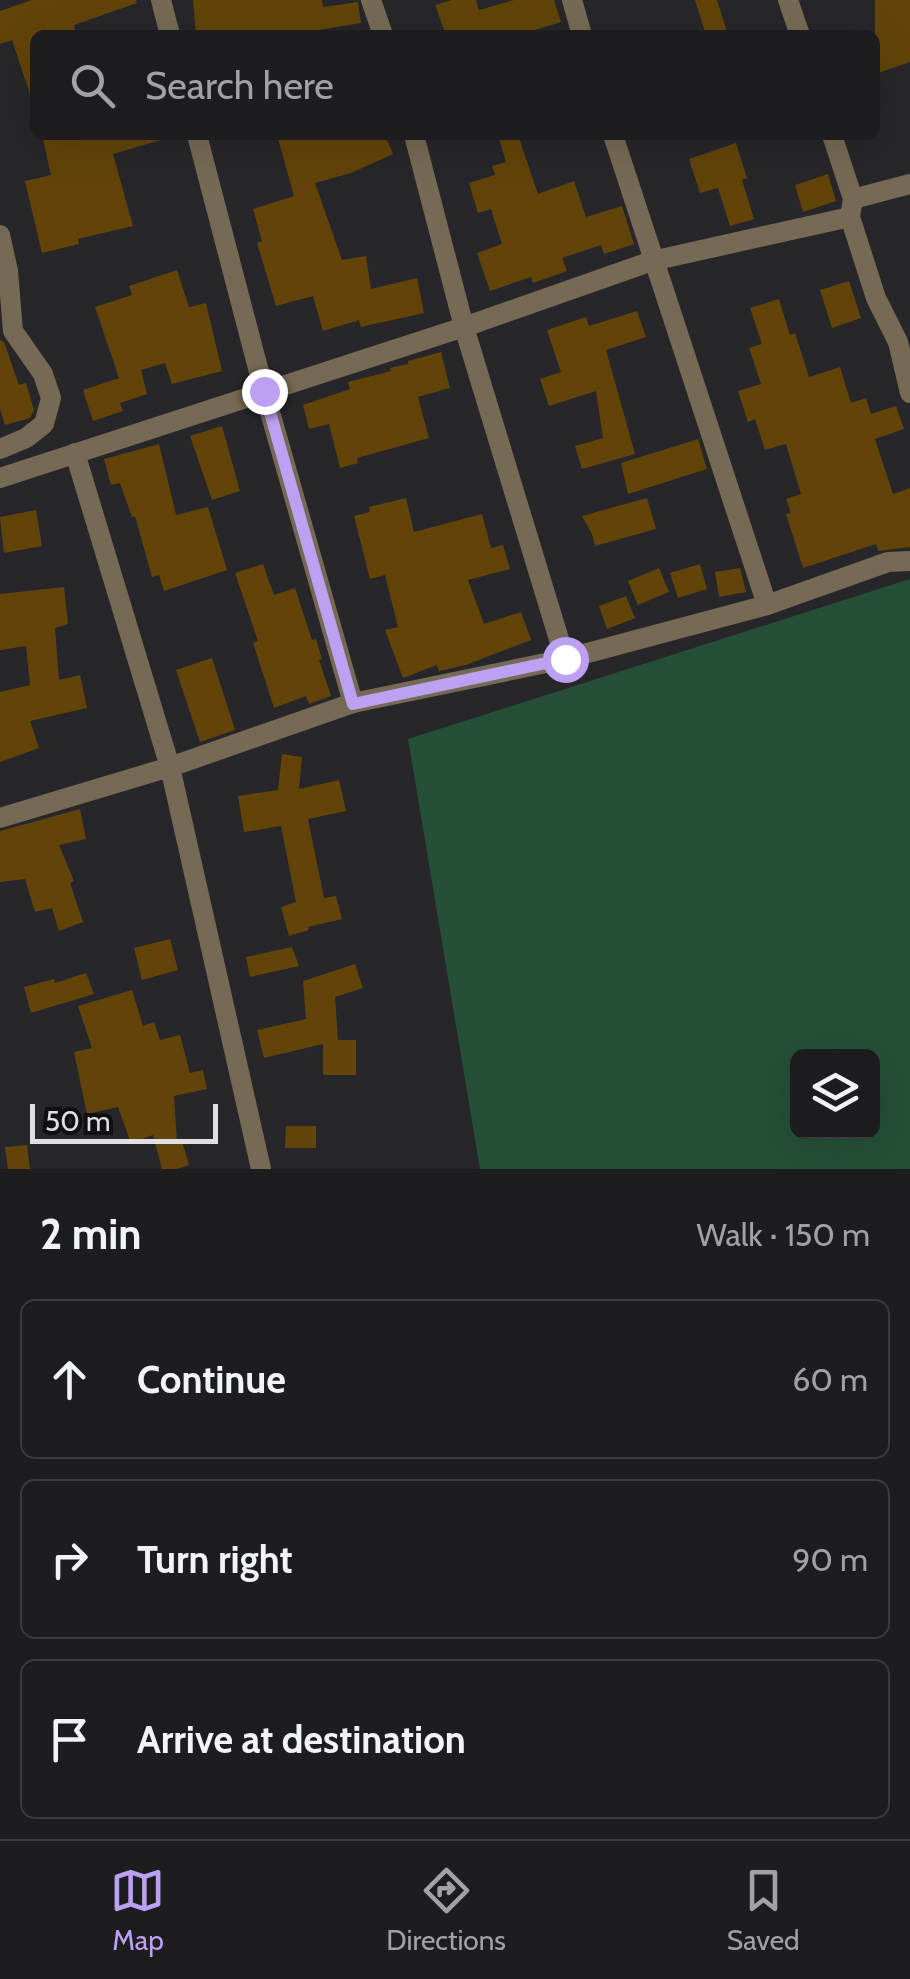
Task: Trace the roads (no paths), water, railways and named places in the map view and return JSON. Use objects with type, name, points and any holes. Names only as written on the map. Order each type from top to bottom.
[{"type":"street","points":[[161,0],[169,30]]},
{"type":"street","points":[[371,0],[381,30]]},
{"type":"street","points":[[572,0],[581,30]]},
{"type":"street","points":[[788,0],[798,30]]},
{"type":"street","points":[[198,140],[264,391],[353,704]]},
{"type":"street","points":[[415,140],[464,327],[565,659]]},
{"type":"street","points":[[616,140],[767,605]]},
{"type":"street","points":[[833,140],[876,298],[898,342],[910,392]]},
{"type":"street","points":[[0,478],[464,327],[652,261],[851,208],[910,184]]},
{"type":"street","points":[[0,234],[8,271],[13,331],[43,374],[51,398],[44,424],[26,438],[0,449]]},
{"type":"street","points":[[75,453],[170,768],[261,1169]]},
{"type":"street","points":[[0,818],[170,768],[353,704],[565,659],[767,605],[888,562],[910,561]]}]
